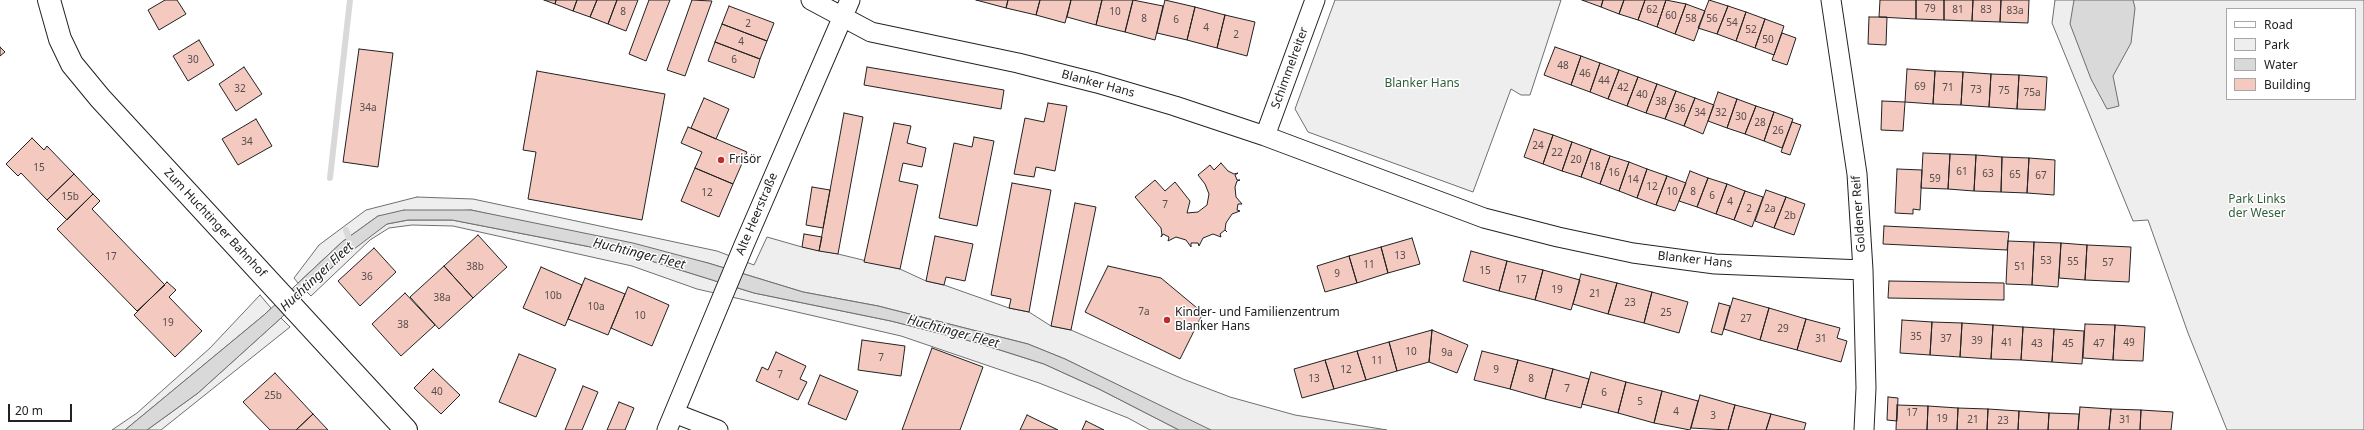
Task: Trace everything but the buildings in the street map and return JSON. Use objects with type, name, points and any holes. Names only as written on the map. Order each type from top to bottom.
[{"type":"street","name":"Zum Huchtinger Bahnhof","points":[[49,0],[60,39],[72,64],[133,135],[406,430]]},
{"type":"street","name":"Blanker Hans","points":[[811,0],[871,32],[1018,63],[1097,83],[1265,136],[1484,218],[1633,254],[1715,264],[1863,270]]},
{"type":"street","name":"Alte Heerstraße","points":[[671,422],[734,268],[850,0]]},
{"type":"street","name":"Schimmelreiter","points":[[1265,136],[1315,0]]},
{"type":"street","name":"Goldener Reif","points":[[1831,0],[1857,174],[1863,270],[1866,388],[1864,430]]},
{"type":"street","points":[[671,422],[718,430]]},
{"type":"green space","name":"Blanker Hans","points":[[1335,0],[1561,0],[1530,95],[1521,95],[1511,89],[1473,192],[1308,132],[1295,109]]},
{"type":"green space","name":"Park Links der Weser","points":[[2055,0],[2364,0],[2364,430],[2227,430],[2188,333],[2148,220],[2133,221],[2052,23]]},
{"type":"green space","points":[[417,197],[473,199],[717,251],[754,265],[767,237],[802,247],[838,254],[900,269],[926,281],[944,285],[1009,308],[1029,312],[1051,326],[1071,330],[1183,379],[1230,397],[1295,415],[1387,430],[1182,430],[1187,419],[1065,359],[1028,344],[878,306],[803,292],[708,263],[471,210],[378,216],[342,242],[298,283],[294,278],[319,245],[366,210]]},
{"type":"green space","points":[[408,220],[452,220],[632,255],[754,293],[891,321],[978,343],[1044,364],[1099,389],[1179,430],[1150,430],[1128,418],[1039,383],[901,336],[697,289],[632,266],[453,226],[412,225],[389,228],[370,240],[311,296],[306,291],[358,244],[387,224]]},
{"type":"green space","points":[[260,295],[271,308],[264,315],[125,430],[112,430],[137,413],[210,348]]},
{"type":"green space","points":[[281,318],[290,327],[161,430],[147,430],[198,393]]},
{"type":"water","points":[[2074,0],[2133,0],[2135,8],[2131,43],[2113,76],[2119,106],[2107,109],[2091,79],[2070,24]]},
{"type":"water","name":"Huchtinger Fleet","points":[[404,210],[471,210],[633,243],[708,263],[803,292],[878,306],[1028,344],[1065,359],[1211,430],[1179,430],[1099,389],[1044,364],[978,343],[891,321],[754,293],[632,255],[452,220],[408,220],[387,224],[337,262],[281,318],[198,393],[147,430],[125,430],[264,315],[342,242],[378,216]]},
{"type":"waterway","points":[[330,178],[350,0]]},
{"type":"waterway","name":"Huchtinger Fleet","points":[[346,230],[351,244]]},
{"type":"place","name":"Frisör","points":[[721,160]]},
{"type":"place","name":"Kinder- und Familienzentrum Blanker Hans","points":[[1167,320]]}]
